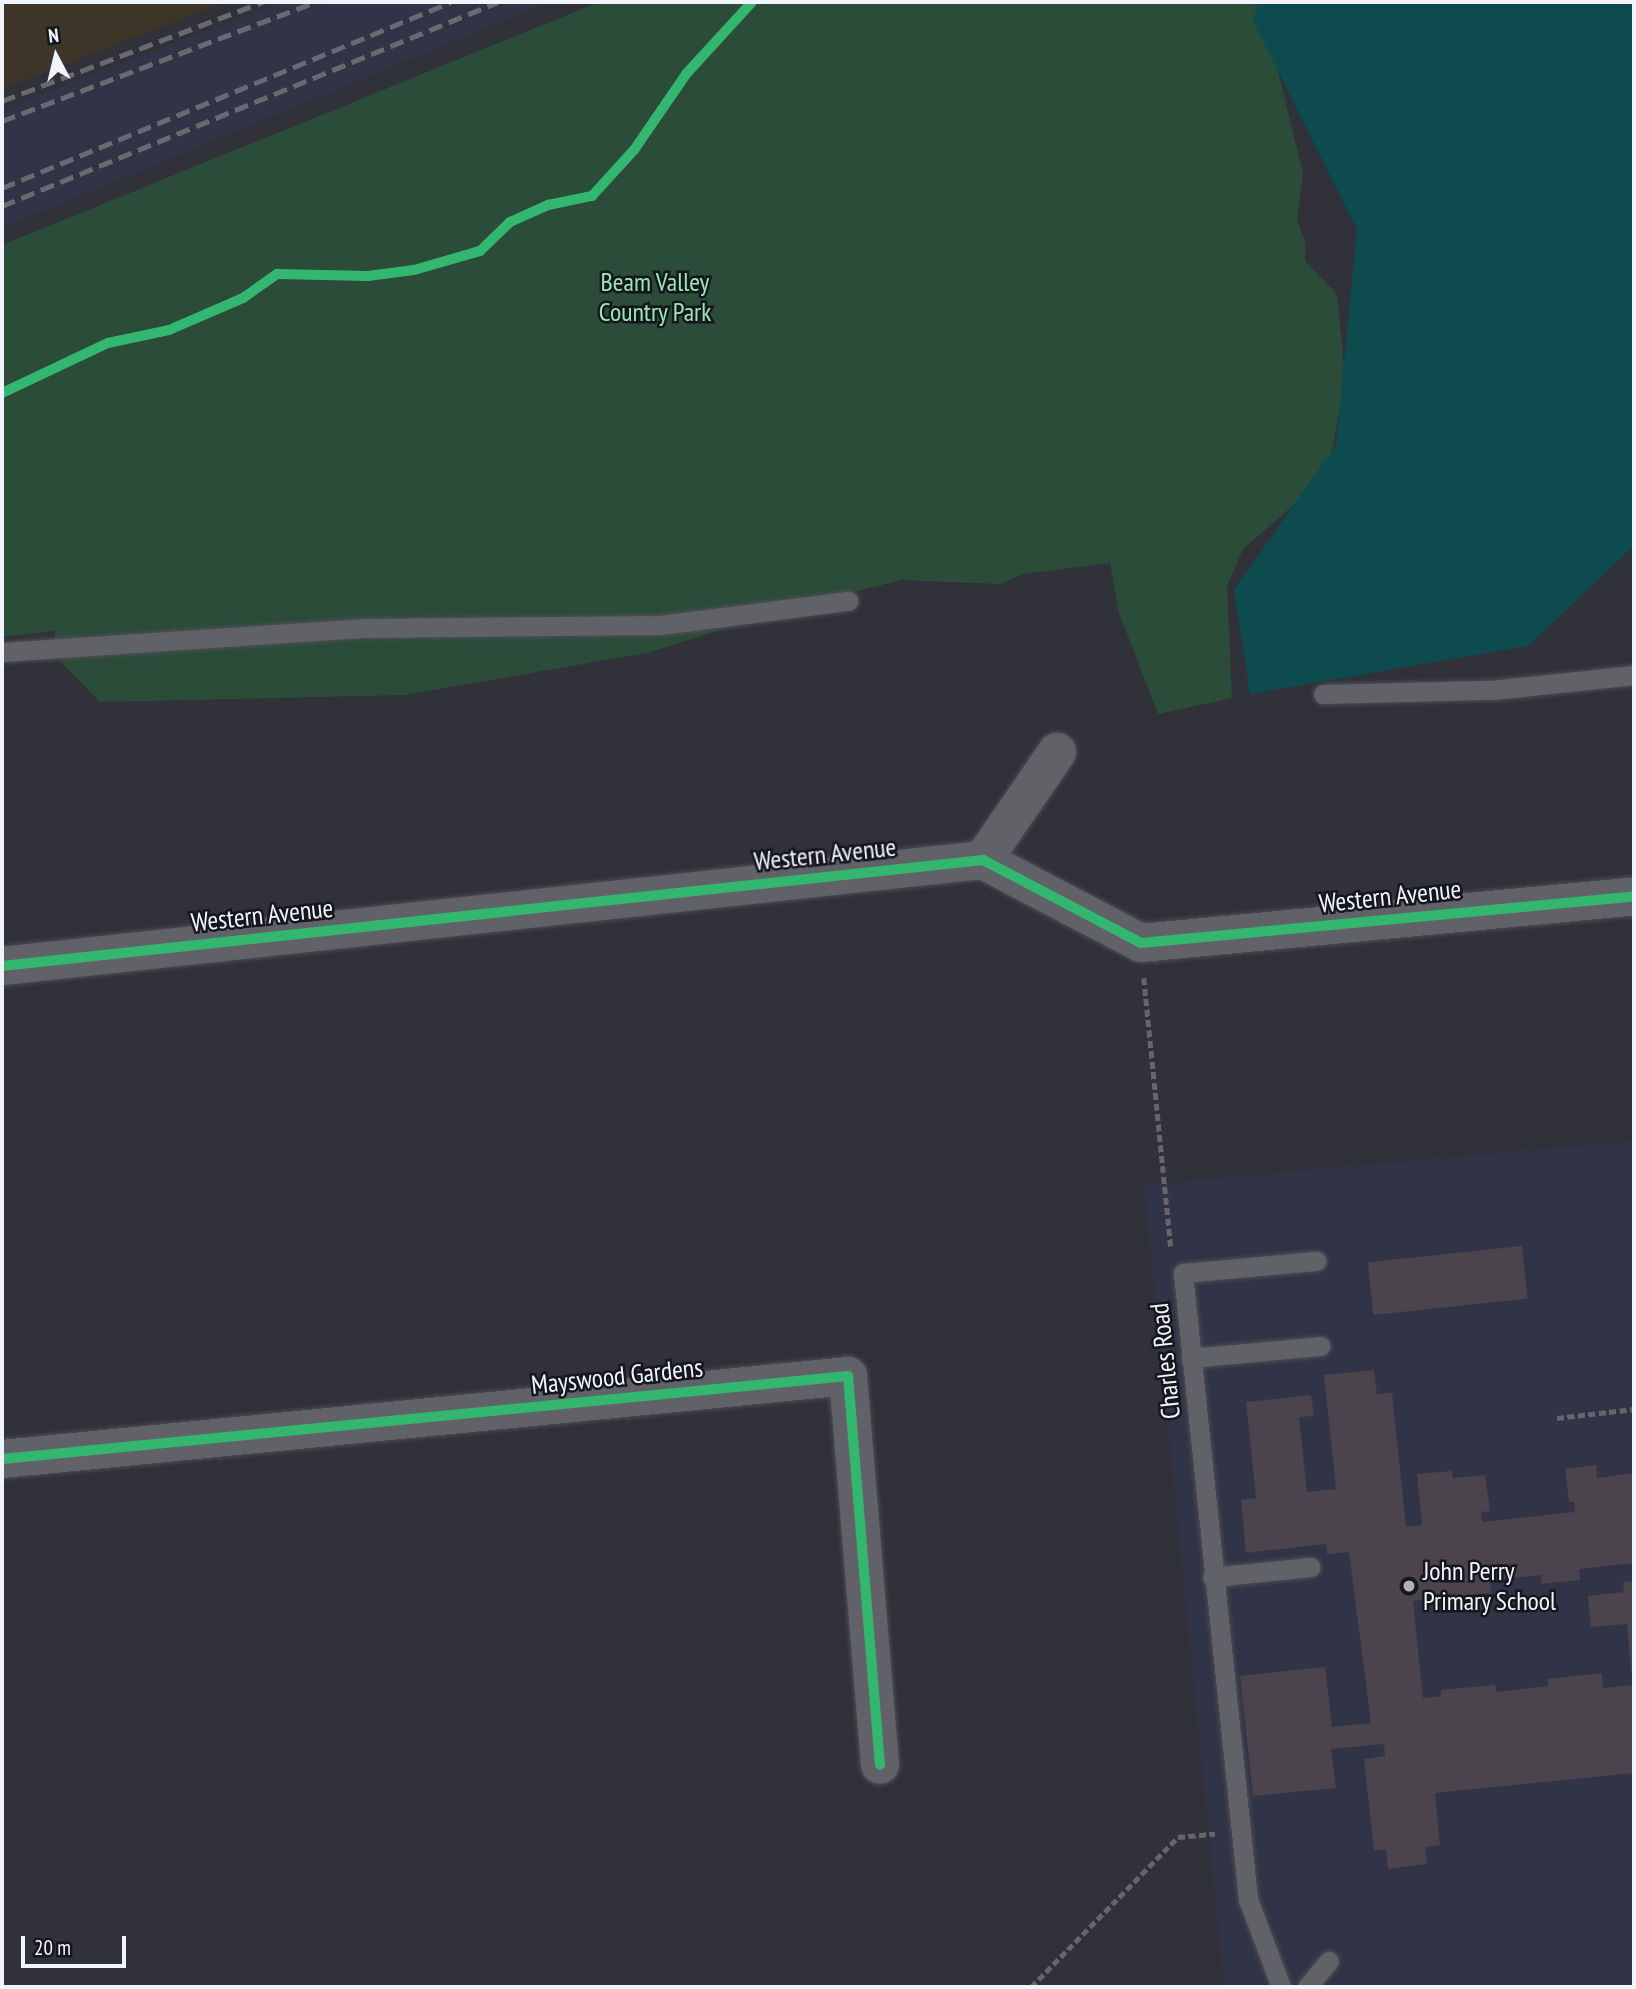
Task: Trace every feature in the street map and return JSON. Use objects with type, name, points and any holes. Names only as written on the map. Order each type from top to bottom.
[{"type":"street","points":[[1057,751],[983,860],[1141,943]]},
{"type":"street","name":"Western Avenue","points":[[2,966],[983,860]]},
{"type":"street","name":"Western Avenue","points":[[1141,943],[1634,896]]},
{"type":"street","name":"Mayswood Gardens","points":[[2,1459],[848,1376],[880,1765]]},
{"type":"lane","points":[[2,652],[365,628],[660,625],[848,601]]},
{"type":"lane","points":[[1323,694],[1492,690],[1634,675]]},
{"type":"lane","name":"Charles Road","points":[[1281,1987],[1248,1899],[1212,1577],[1183,1273],[1316,1261]]},
{"type":"lane","points":[[1191,1359],[1320,1346]]},
{"type":"lane","points":[[1212,1577],[1310,1567]]},
{"type":"lane","points":[[1307,1987],[1329,1961]]},
{"type":"path","points":[[1141,943],[1172,1263]]},
{"type":"path","points":[[1558,1418],[1634,1409]]},
{"type":"path","points":[[1031,1987],[1178,1837],[1228,1833]]},
{"type":"shaded area","points":[[2,2],[226,2],[2,89]]},
{"type":"shaded area","points":[[284,2],[550,2],[2,228],[2,109]]},
{"type":"shaded area","points":[[1258,2],[1634,2],[1634,546],[1528,646],[1250,694],[1234,590],[1336,445],[1357,229],[1253,21]]},
{"type":"shaded area","name":"John Perry Primary School","points":[[1634,1141],[1634,1987],[1224,1987],[1144,1185]]},
{"type":"green space","name":"Beam Valley Country Park","points":[[599,2],[1265,2],[1263,10],[1303,173],[1297,220],[1305,241],[1305,261],[1337,294],[1345,377],[1331,457],[1296,503],[1243,549],[1227,586],[1232,698],[1158,714],[1118,610],[1110,563],[1023,574],[1000,584],[902,580],[786,609],[647,653],[405,695],[100,702],[53,654],[55,631],[2,637],[2,245]]},
{"type":"building","points":[[1522,1246],[1528,1299],[1373,1315],[1368,1262]]},
{"type":"building","points":[[1374,1370],[1377,1394],[1392,1393],[1406,1527],[1422,1525],[1417,1474],[1452,1471],[1453,1478],[1485,1475],[1490,1511],[1481,1512],[1482,1522],[1575,1512],[1574,1502],[1569,1502],[1565,1469],[1596,1465],[1597,1478],[1634,1473],[1634,1563],[1579,1569],[1580,1580],[1542,1584],[1541,1575],[1490,1580],[1491,1593],[1413,1601],[1423,1698],[1441,1696],[1441,1690],[1495,1685],[1496,1692],[1548,1686],[1548,1679],[1602,1673],[1603,1688],[1634,1685],[1634,1773],[1435,1793],[1440,1845],[1425,1847],[1427,1864],[1388,1869],[1386,1849],[1374,1850],[1364,1759],[1385,1756],[1384,1744],[1331,1749],[1336,1788],[1253,1796],[1240,1676],[1325,1667],[1332,1727],[1371,1723],[1349,1552],[1327,1554],[1326,1544],[1246,1553],[1241,1500],[1256,1498],[1246,1402],[1311,1395],[1314,1416],[1299,1417],[1307,1492],[1336,1489],[1324,1375]]},
{"type":"building","points":[[1634,1581],[1632,1678],[1627,1624],[1591,1627],[1588,1596],[1624,1592],[1623,1582]]},
{"type":"railway","points":[[2,101],[263,2]]},
{"type":"railway","points":[[2,121],[315,2]]},
{"type":"railway","points":[[2,188],[451,2]]},
{"type":"railway","points":[[2,206],[498,2]]},
{"type":"cycle path","points":[[2,393],[108,343],[169,330],[243,298],[277,274],[368,276],[414,270],[480,251],[510,222],[548,205],[592,196],[634,150],[687,73],[752,2]]},
{"type":"cycle path","points":[[2,966],[983,860],[1141,943],[1634,896]]},
{"type":"cycle path","points":[[2,1459],[848,1376],[880,1765]]},
{"type":"place","name":"John Perry Primary School","points":[[1409,1586]]}]
